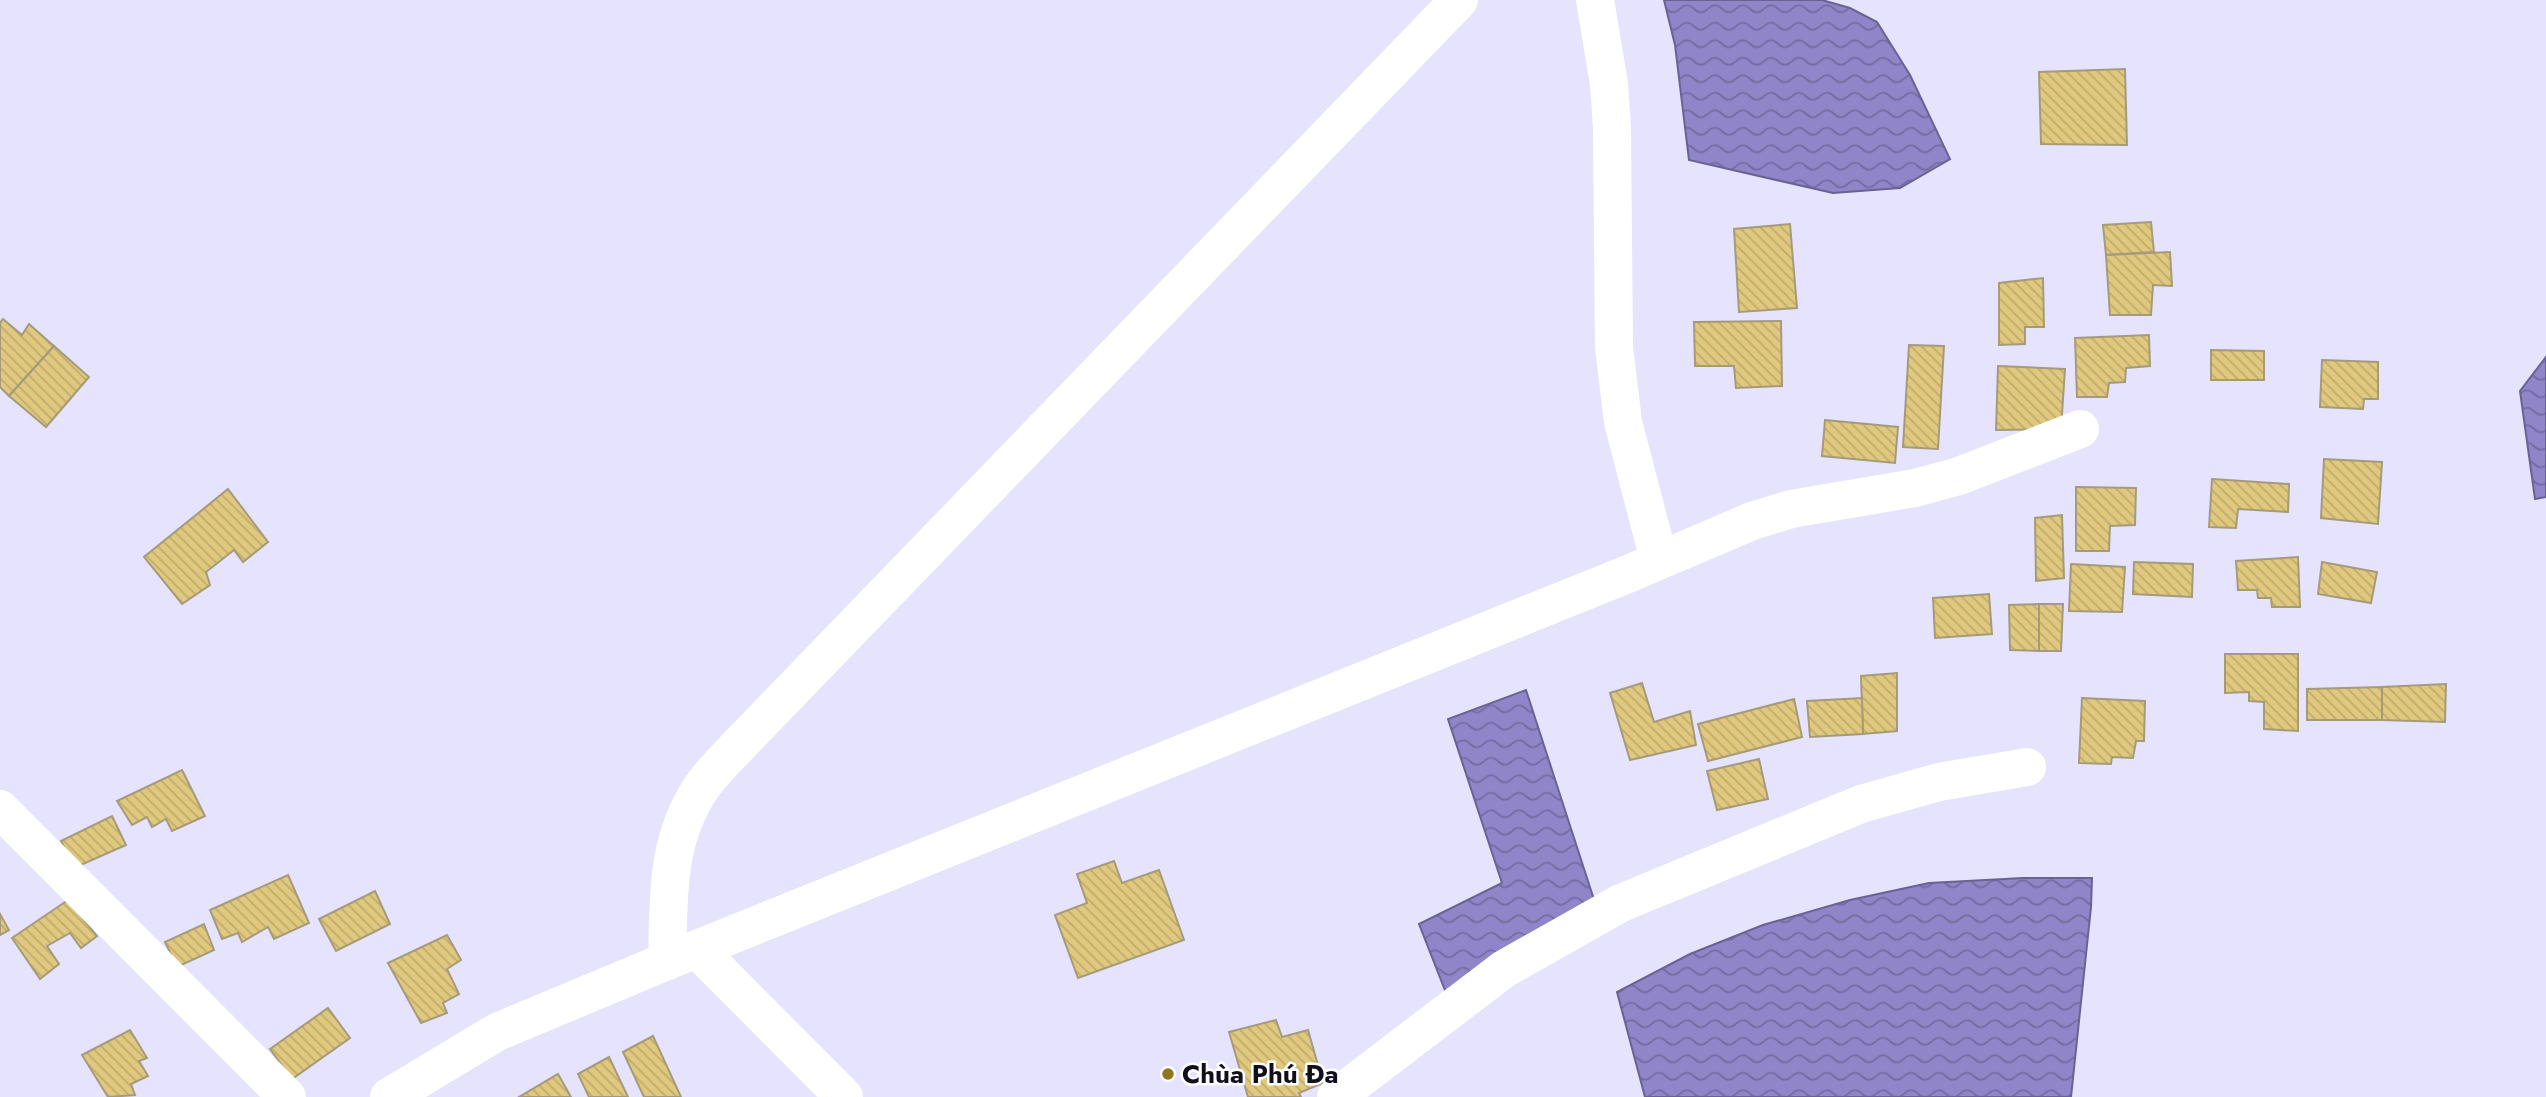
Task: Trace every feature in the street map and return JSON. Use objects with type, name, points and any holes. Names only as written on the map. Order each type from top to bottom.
[{"type":"street","points":[[844,1097],[683,955],[669,870],[680,830],[701,788],[737,747],[1459,0]]},
{"type":"street","points":[[1595,0],[1609,84],[1612,128],[1614,347],[1623,422],[1659,559]]},
{"type":"street","points":[[389,1097],[497,1032],[1752,521],[1791,509],[1915,488],[1959,477],[2080,429]]},
{"type":"street","points":[[1336,1097],[1504,969],[1621,902],[1861,804],[1939,782],[2027,767]]},
{"type":"street","points":[[0,808],[287,1097]]},
{"type":"water","points":[[1664,0],[1822,0],[1850,8],[1877,22],[1910,75],[1950,159],[1900,188],[1833,193],[1689,160],[1675,45]]},
{"type":"water","points":[[2546,357],[2546,497],[2535,499],[2520,391]]},
{"type":"water","points":[[1526,690],[1599,915],[1452,1008],[1419,924],[1502,883],[1448,719]]},
{"type":"water","points":[[2023,878],[2092,878],[2071,1097],[1645,1097],[1617,992],[1690,954],[1763,925],[1850,900],[1929,883]]},
{"type":"building","points":[[2125,69],[2127,145],[2041,144],[2039,72]]},
{"type":"building","points":[[2151,222],[2154,252],[2106,255],[2103,225]]},
{"type":"building","points":[[1790,224],[1797,308],[1739,312],[1734,229]]},
{"type":"building","points":[[2170,252],[2172,286],[2153,285],[2151,315],[2110,315],[2106,255]]},
{"type":"building","points":[[2043,278],[2044,327],[2025,327],[2025,344],[1999,345],[1999,283]]},
{"type":"building","points":[[3,319],[22,335],[29,324],[54,346],[9,396],[0,387],[0,323]]},
{"type":"building","points":[[1781,321],[1782,386],[1736,388],[1734,366],[1695,366],[1694,322]]},
{"type":"building","points":[[2149,335],[2150,366],[2126,368],[2125,382],[2109,383],[2107,397],[2077,397],[2075,338]]},
{"type":"building","points":[[1909,345],[1944,346],[1938,449],[1903,447]]},
{"type":"building","points":[[54,346],[89,377],[46,427],[9,396]]},
{"type":"building","points":[[2211,350],[2264,351],[2264,380],[2211,380]]},
{"type":"building","points":[[2322,360],[2378,362],[2378,399],[2364,399],[2363,409],[2320,407]]},
{"type":"building","points":[[1998,366],[2065,369],[2061,429],[1996,430]]},
{"type":"building","points":[[1825,420],[1898,427],[1895,463],[1822,456]]},
{"type":"building","points":[[2324,459],[2382,462],[2378,524],[2321,518]]},
{"type":"building","points":[[2212,479],[2289,484],[2288,512],[2238,509],[2236,528],[2209,527]]},
{"type":"building","points":[[2076,487],[2136,488],[2135,525],[2110,526],[2109,551],[2076,551]]},
{"type":"building","points":[[228,489],[268,542],[243,562],[234,550],[206,572],[210,585],[182,604],[144,557]]},
{"type":"building","points":[[2062,515],[2064,578],[2036,581],[2035,518]]},
{"type":"building","points":[[2298,557],[2300,607],[2272,607],[2271,598],[2258,598],[2257,590],[2238,590],[2236,561]]},
{"type":"building","points":[[2134,562],[2193,564],[2192,597],[2133,594]]},
{"type":"building","points":[[2322,562],[2377,572],[2371,603],[2318,594]]},
{"type":"building","points":[[2071,564],[2125,567],[2122,612],[2069,611]]},
{"type":"building","points":[[1989,594],[1992,634],[1935,638],[1933,598]]},
{"type":"building","points":[[2039,604],[2063,604],[2061,651],[2039,651]]},
{"type":"building","points":[[2039,604],[2039,651],[2010,650],[2009,605]]},
{"type":"building","points":[[2225,654],[2298,654],[2298,731],[2264,729],[2264,702],[2249,701],[2249,692],[2225,693]]},
{"type":"building","points":[[1897,673],[1897,731],[1863,734],[1861,676]]},
{"type":"building","points":[[1642,683],[1654,722],[1690,711],[1696,745],[1630,760],[1610,693]]},
{"type":"building","points":[[2446,684],[2445,722],[2382,720],[2382,687]]},
{"type":"building","points":[[2382,687],[2382,720],[2307,720],[2307,689]]},
{"type":"building","points":[[1862,698],[1863,734],[1810,737],[1807,701]]},
{"type":"building","points":[[2082,698],[2145,701],[2144,741],[2136,741],[2133,758],[2112,757],[2111,764],[2079,763]]},
{"type":"building","points":[[1794,699],[1802,737],[1708,761],[1698,724]]},
{"type":"building","points":[[1759,759],[1768,799],[1717,810],[1707,771]]},
{"type":"building","points":[[182,770],[205,816],[172,831],[166,819],[152,827],[147,817],[132,825],[117,801]]},
{"type":"building","points":[[112,816],[126,845],[74,868],[61,841]]},
{"type":"building","points":[[1114,861],[1122,883],[1159,870],[1184,940],[1078,978],[1055,915],[1087,903],[1077,874]]},
{"type":"building","points":[[288,875],[309,923],[274,939],[268,927],[242,942],[238,933],[222,939],[210,910]]},
{"type":"building","points":[[375,891],[390,924],[336,951],[319,919]]},
{"type":"building","points":[[68,900],[97,936],[81,948],[70,933],[47,946],[59,964],[40,979],[12,938]]},
{"type":"building","points":[[0,914],[9,930],[0,935]]},
{"type":"building","points":[[204,924],[214,950],[177,967],[165,942]]},
{"type":"building","points":[[447,935],[461,960],[447,969],[459,994],[443,1003],[447,1013],[421,1023],[388,963]]},
{"type":"building","points":[[328,1008],[350,1038],[292,1079],[270,1049]]},
{"type":"building","points":[[1276,1020],[1282,1037],[1308,1030],[1323,1083],[1299,1093],[1301,1097],[1248,1097],[1229,1032]]},
{"type":"building","points":[[130,1030],[147,1058],[139,1061],[148,1076],[131,1084],[135,1095],[108,1097],[82,1055]]},
{"type":"building","points":[[653,1036],[681,1097],[644,1097],[623,1052]]},
{"type":"building","points":[[609,1057],[628,1097],[589,1097],[578,1074]]},
{"type":"building","points":[[558,1074],[571,1097],[519,1097]]},
{"type":"place","name":"Chùa Phú Đa","points":[[1168,1074]]}]
